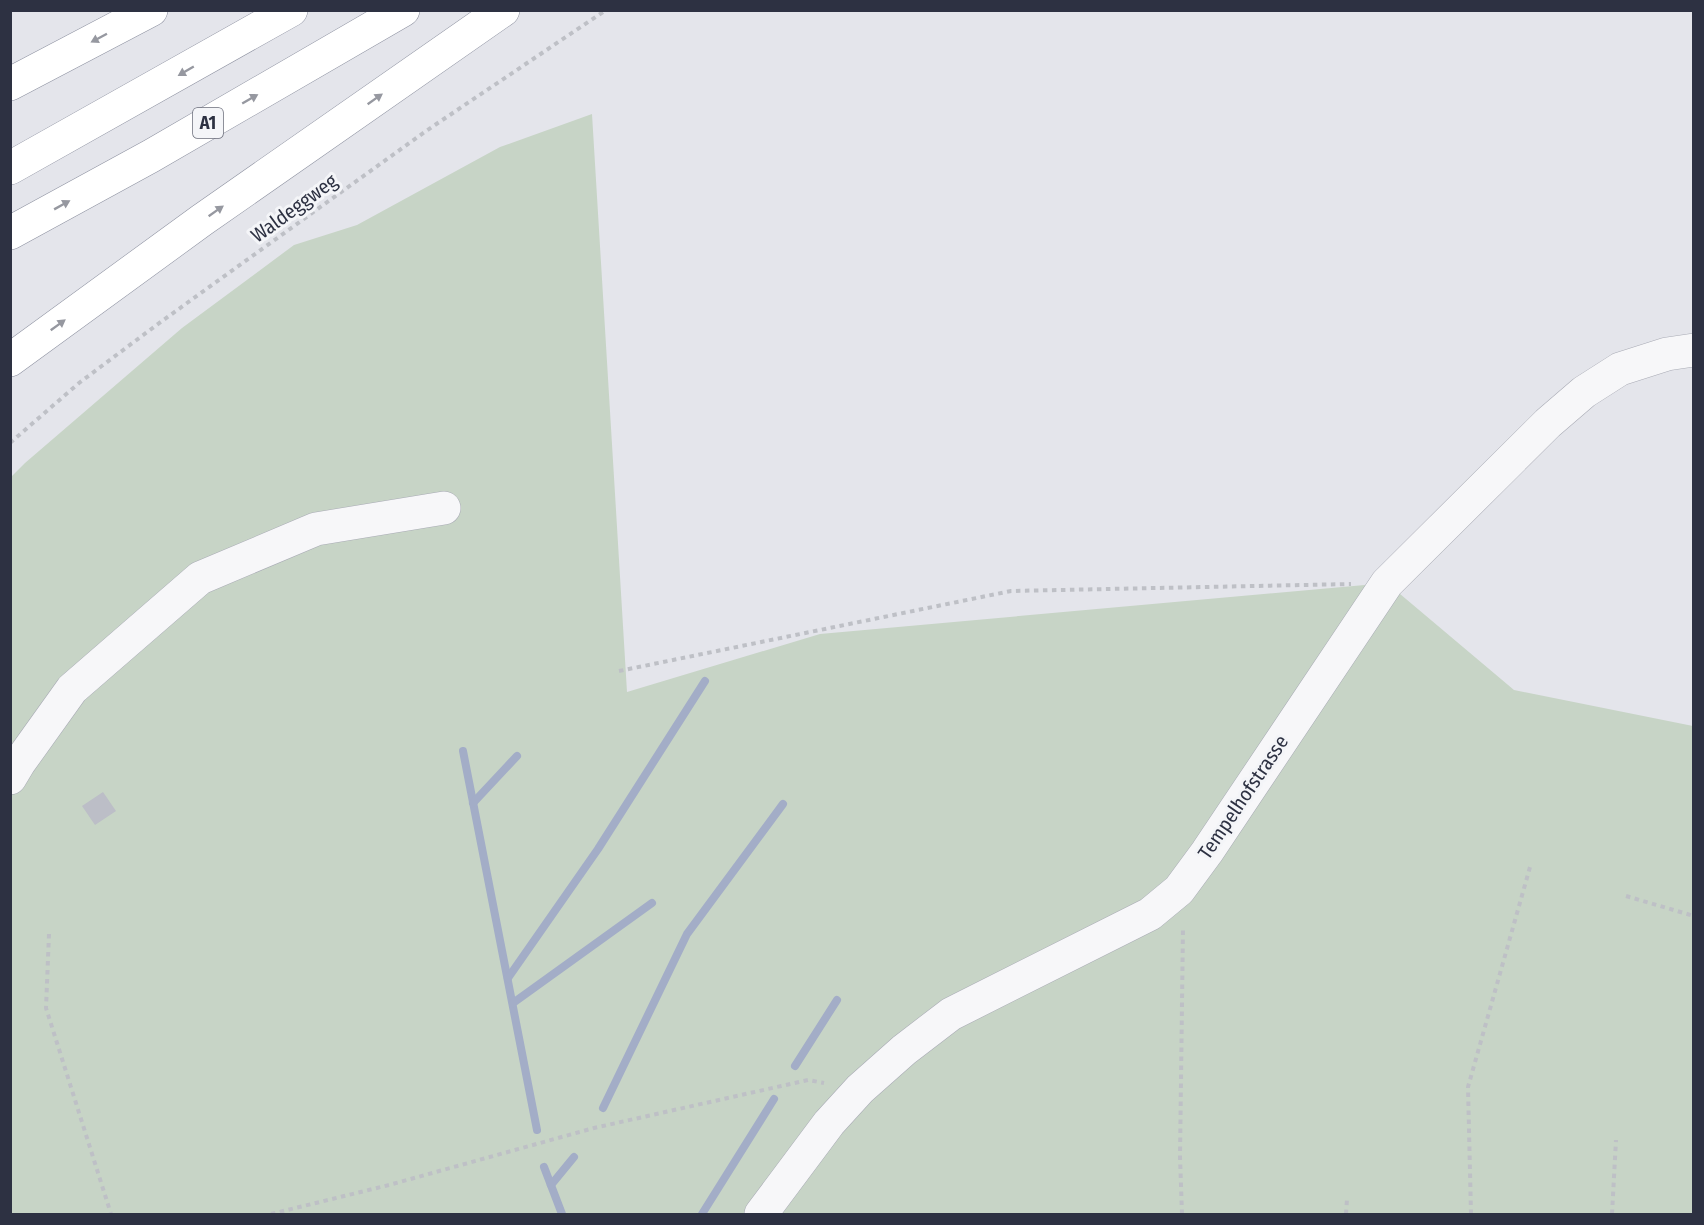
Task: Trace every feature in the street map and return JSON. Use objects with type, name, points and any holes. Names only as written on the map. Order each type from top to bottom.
[{"type":"highway","points":[[10,84],[151,10]]},
{"type":"highway","points":[[10,168],[291,10]]},
{"type":"highway","name":"A1","points":[[10,233],[172,144],[403,10]]},
{"type":"highway","points":[[10,360],[238,195],[503,10]]},
{"type":"street","name":"Tempelhofstrasse","points":[[761,1215],[829,1123],[860,1089],[904,1050],[951,1014],[1150,914],[1179,890],[1207,852],[1387,583],[1548,423],[1584,392],[1620,369],[1667,354],[1694,350]]},
{"type":"street","points":[[10,778],[18,763],[72,689],[200,578],[316,529],[444,508]]},
{"type":"path","name":"Waldeggweg","points":[[10,443],[79,383],[162,321],[426,131],[606,10]]},
{"type":"path","points":[[619,671],[1011,591],[1387,583]]},
{"type":"path","points":[[1471,1215],[1468,1087],[1530,867]]},
{"type":"path","points":[[1179,890],[1184,935],[1180,1157],[1182,1215]]},
{"type":"path","points":[[1626,896],[1694,916]]},
{"type":"path","points":[[49,934],[46,1008],[111,1215]]},
{"type":"path","points":[[271,1215],[594,1128],[808,1080],[860,1089]]},
{"type":"path","points":[[1612,1215],[1616,1140]]},
{"type":"path","points":[[1346,1215],[1347,1199]]},
{"type":"green space","points":[[592,114],[627,692],[820,634],[1387,583],[1514,690],[1693,726],[1693,1214],[11,1214],[10,478],[182,328],[294,245],[357,225],[500,147]]},
{"type":"building","points":[[103,792],[116,811],[95,825],[82,806]]},
{"type":"waterway","points":[[508,978],[598,849],[705,681]]},
{"type":"waterway","points":[[463,751],[537,1130]]},
{"type":"waterway","points":[[473,803],[517,756]]},
{"type":"waterway","points":[[603,1108],[687,934],[783,804]]},
{"type":"waterway","points":[[513,1003],[652,903]]},
{"type":"waterway","points":[[795,1066],[837,1000]]},
{"type":"waterway","points":[[702,1214],[774,1099]]},
{"type":"waterway","points":[[551,1185],[574,1157]]},
{"type":"waterway","points":[[544,1167],[562,1214]]}]
